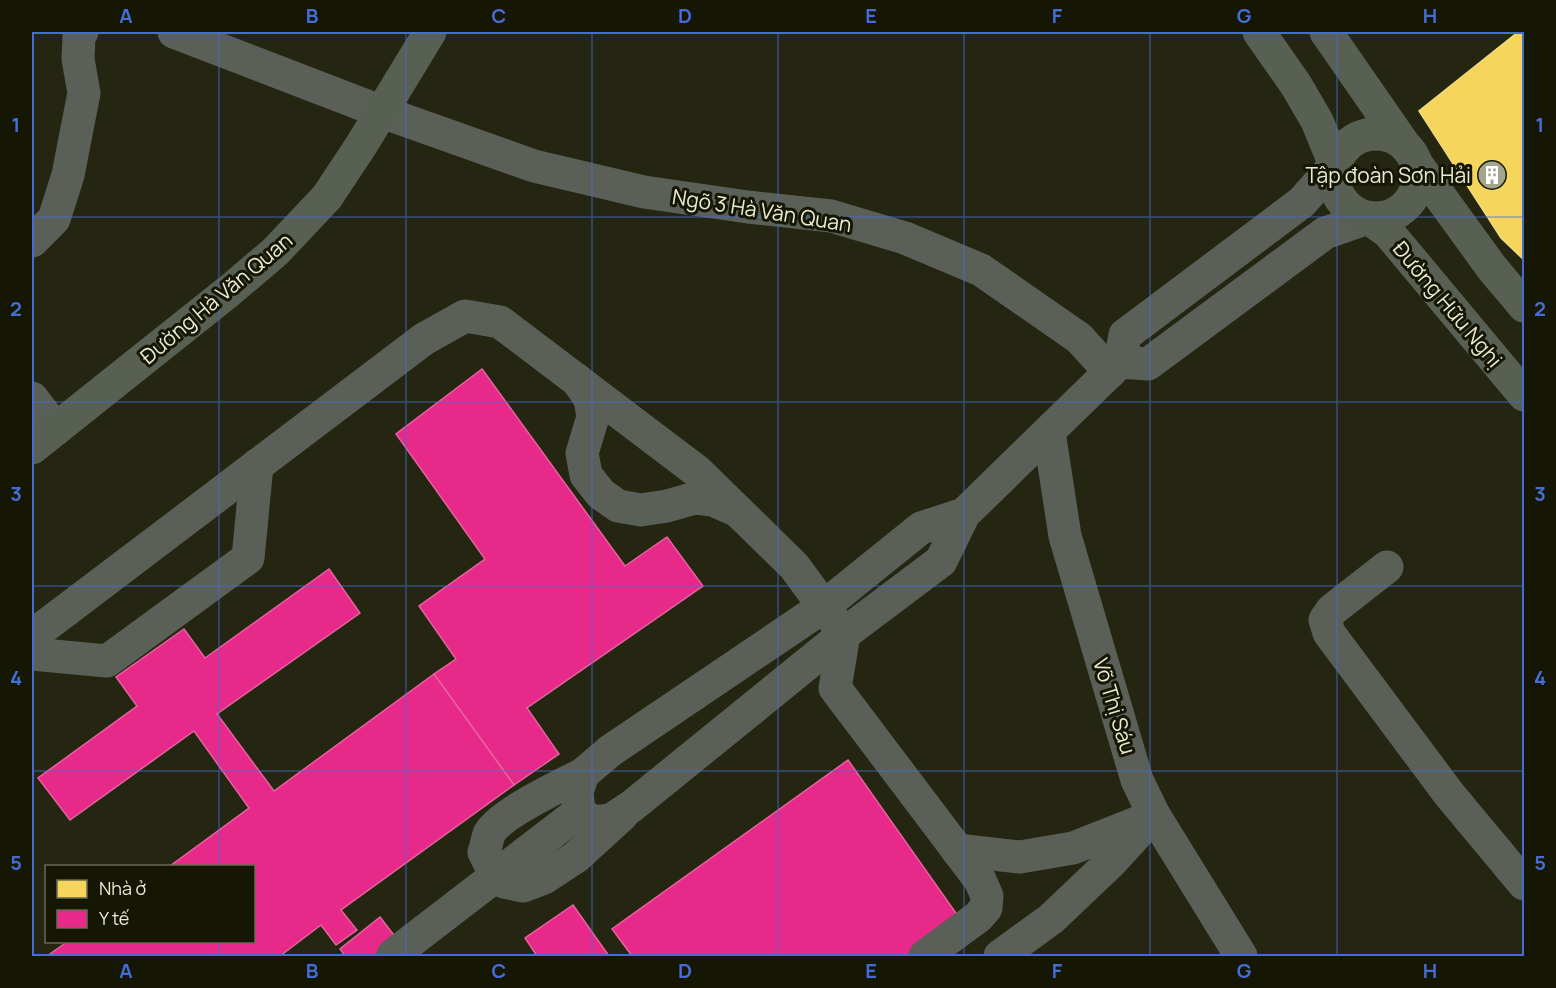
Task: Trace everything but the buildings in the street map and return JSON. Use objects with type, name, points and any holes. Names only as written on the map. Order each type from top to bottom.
[{"type":"main road","name":"Đường Hà Văn Quan","points":[[44,438],[275,252],[327,197],[430,32]]},
{"type":"main road","points":[[1259,32],[1296,85],[1317,121],[1335,165]]},
{"type":"main road","points":[[1326,32],[1488,262],[1524,306]]},
{"type":"main road","points":[[1363,135],[1391,136],[1410,154],[1419,181],[1415,194],[1395,214],[1382,218],[1368,218],[1355,213],[1344,204],[1337,193],[1333,179],[1335,165],[1341,152],[1350,142],[1363,135]]},
{"type":"main road","name":"Đường Hữu Nghị","points":[[1368,218],[1388,232],[1524,394]]},
{"type":"street","points":[[32,241],[54,219],[68,175],[84,93],[78,59],[79,36],[82,32]]},
{"type":"street","name":"Ngõ 3 Hà Văn Quan","points":[[174,32],[382,112],[534,166],[644,192],[831,216],[905,238],[981,270],[1079,338],[1115,367]]},
{"type":"street","points":[[964,514],[921,528],[823,607],[610,751],[583,774],[507,816],[490,833],[484,852],[496,876],[504,882],[522,886],[544,878],[576,857],[632,806],[844,634],[942,561],[964,514],[1115,367],[1125,335],[1302,202],[1335,165]]},
{"type":"street","points":[[1115,367],[1148,364],[1325,233],[1368,218]]},
{"type":"street","points":[[32,636],[424,339],[465,316],[500,322],[699,472],[794,566],[844,634],[836,688],[980,880],[987,896],[986,908],[978,917],[925,957]]},
{"type":"street","points":[[577,380],[590,399],[593,417],[582,453],[586,475],[602,494],[618,506],[641,510],[695,498],[713,500],[738,510]]},
{"type":"street","points":[[32,398],[44,438]]},
{"type":"street","name":"Võ Thị Sáu","points":[[1049,432],[1065,536],[1137,780],[1154,815],[1241,957]]},
{"type":"street","points":[[32,654],[107,661],[248,558],[258,465]]},
{"type":"street","points":[[1388,567],[1332,610],[1326,620],[1329,633],[1449,794],[1524,884]]},
{"type":"street","points":[[583,774],[576,792],[579,812],[593,822],[611,820],[632,806]]},
{"type":"street","points":[[393,955],[579,812]]},
{"type":"street","points":[[957,850],[1020,857],[1073,848],[1154,815]]},
{"type":"street","points":[[1000,957],[1051,919],[1110,863],[1154,815]]},
{"type":"place","name":"Tập đoàn Sơn Hải","points":[[1492,175]]}]
